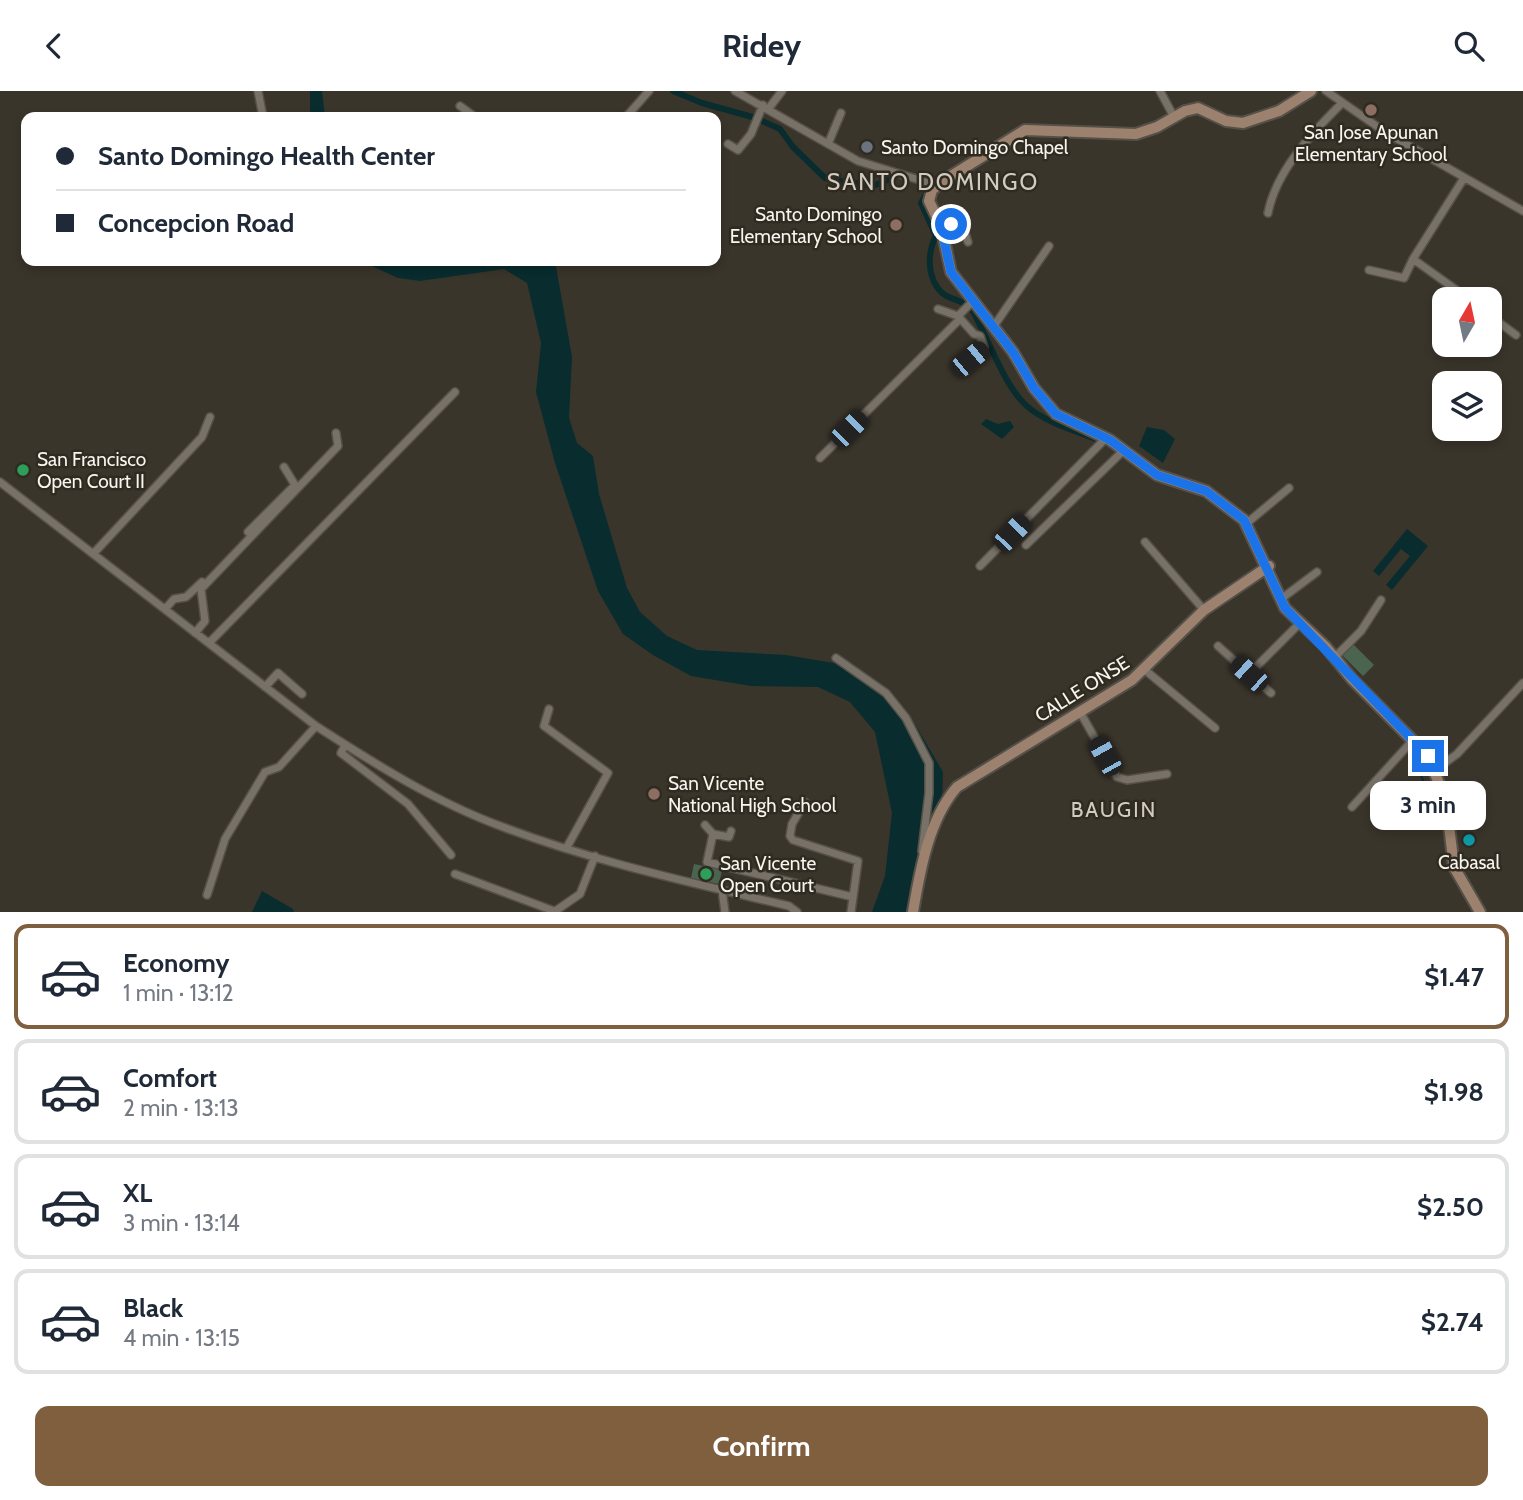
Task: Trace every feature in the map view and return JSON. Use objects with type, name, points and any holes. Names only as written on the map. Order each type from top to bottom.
[{"type":"street","points":[[258,91],[262,112]]},
{"type":"street","points":[[630,112],[649,91]]},
{"type":"street","points":[[735,91],[858,161],[939,185]]},
{"type":"street","points":[[728,144],[738,150],[751,134],[766,107],[782,91]]},
{"type":"street","points":[[1160,91],[1174,117]]},
{"type":"street","points":[[1311,91],[1279,111],[1243,123],[1226,121],[1198,108],[1136,134],[1025,131],[932,190],[929,201],[941,226],[947,264],[970,305],[994,326],[1034,388],[1056,414],[1106,438],[1157,475],[1206,491],[1247,523],[1266,568],[1298,625],[1325,645],[1411,741],[1428,756],[1446,801],[1454,867],[1480,912]]},
{"type":"street","points":[[1326,91],[1341,104],[1523,211]]},
{"type":"street","points":[[1268,213],[1270,199],[1298,153],[1341,104]]},
{"type":"street","points":[[460,106],[468,112]]},
{"type":"street","points":[[828,144],[841,113]]},
{"type":"street","points":[[1369,270],[1404,278],[1464,178]]},
{"type":"street","points":[[941,226],[961,221],[968,241]]},
{"type":"street","points":[[994,326],[1049,246]]},
{"type":"street","points":[[1413,259],[1452,287]]},
{"type":"street","points":[[820,458],[970,305]]},
{"type":"street","points":[[938,309],[959,318],[980,336],[984,347],[970,359]]},
{"type":"street","points":[[1502,325],[1516,335]]},
{"type":"street","points":[[209,643],[455,392]]},
{"type":"street","points":[[93,554],[202,437],[210,417]]},
{"type":"street","points":[[195,633],[205,621],[201,589],[338,446],[336,433]]},
{"type":"street","points":[[980,566],[1106,438]]},
{"type":"street","points":[[1026,545],[1123,451]]},
{"type":"street","points":[[165,609],[174,599],[186,597],[200,584],[295,485],[284,467]]},
{"type":"street","points":[[0,482],[316,726],[440,798],[502,827],[594,856],[789,906],[797,912]]},
{"type":"street","points":[[1247,523],[1289,488]]},
{"type":"street","points":[[1145,542],[1204,610]]},
{"type":"street","name":"CALLE ONSE","points":[[913,912],[921,866],[943,809],[957,787],[1145,670],[1204,610],[1266,568]]},
{"type":"street","points":[[1282,599],[1317,572]]},
{"type":"street","points":[[1335,657],[1361,631],[1381,600]]},
{"type":"street","points":[[1249,674],[1298,625]]},
{"type":"street","points":[[1218,646],[1270,693]]},
{"type":"street","points":[[836,658],[886,693],[906,718],[929,763],[929,793],[921,866]]},
{"type":"street","points":[[1145,670],[1216,728]]},
{"type":"street","points":[[265,687],[278,673],[302,694]]},
{"type":"street","points":[[1434,771],[1457,754],[1523,683]]},
{"type":"street","points":[[549,709],[544,726],[608,773],[567,847]]},
{"type":"street","points":[[1080,712],[1117,777],[1127,781],[1167,774]]},
{"type":"street","points":[[206,895],[225,839],[265,772],[279,768],[316,726]]},
{"type":"street","points":[[1352,807],[1411,741]]},
{"type":"street","points":[[345,745],[341,753],[408,804],[451,855]]},
{"type":"street","points":[[805,802],[792,824],[790,836],[793,840],[858,861],[851,912]]},
{"type":"street","points":[[705,825],[713,834],[729,837],[731,831]]},
{"type":"street","points":[[713,834],[707,862],[853,897]]},
{"type":"street","points":[[454,874],[554,912],[580,894],[594,856]]},
{"type":"street","points":[[722,890],[724,912]]},
{"type":"green space","points":[[1352,643],[1374,665],[1363,676],[1341,654]]},
{"type":"green space","name":"San Vicente Open Court","points":[[694,864],[722,870],[719,884],[691,878]]},
{"type":"water","points":[[310,91],[322,91],[324,112],[310,112]]},
{"type":"water","points":[[372,266],[556,266],[572,357],[569,418],[577,443],[593,456],[599,494],[627,588],[640,612],[667,636],[697,650],[786,655],[846,665],[913,721],[943,772],[942,802],[911,912],[872,912],[885,876],[892,813],[875,732],[850,702],[818,687],[751,686],[691,676],[653,655],[623,634],[598,591],[555,463],[536,392],[541,343],[527,283],[504,269],[420,281],[398,278]]},
{"type":"water","points":[[986,419],[998,424],[1010,421],[1014,427],[1002,439],[981,424]]},
{"type":"water","points":[[1147,427],[1164,430],[1175,439],[1163,463],[1139,446]]},
{"type":"water","points":[[1407,529],[1428,546],[1392,590],[1386,585],[1410,556],[1401,549],[1379,576],[1373,571]]},
{"type":"water","points":[[262,891],[293,909],[294,912],[252,912]]},
{"type":"waterway","points":[[673,91],[702,103],[756,118]]},
{"type":"waterway","points":[[762,121],[780,129],[793,147],[825,178],[873,186],[899,175]]},
{"type":"waterway","points":[[929,189],[921,203],[936,236],[930,261],[932,275],[940,292],[969,306],[1011,387],[1028,407],[1054,423],[1101,441]]},
{"type":"waterway","points":[[1126,458],[1152,478]]},
{"type":"waterway","points":[[1157,481],[1172,485]]},
{"type":"waterway","points":[[1424,762],[1418,767],[1431,802],[1433,804],[1441,801]]},
{"type":"place","name":"San Jose Apunan Elementary School","points":[[1371,110]]},
{"type":"place","name":"Santo Domingo Chapel","points":[[867,147]]},
{"type":"place","name":"Santo Domingo Elementary School","points":[[896,225]]},
{"type":"place","name":"San Francisco Open Court II","points":[[23,470]]},
{"type":"place","name":"San Vicente National High School","points":[[654,794]]},
{"type":"place","name":"Cabasal","points":[[1469,840]]},
{"type":"place","name":"San Vicente Open Court","points":[[706,874]]},
{"type":"district","name":"SANTO DOMINGO","points":[[933,182]]},
{"type":"district","name":"BAUGIN","points":[[1114,809]]},
{"type":"route","points":[[951,224],[941,226],[947,264],[951,272],[994,326],[1034,388],[1056,414],[1110,440],[1157,475],[1206,491],[1244,520],[1269,566],[1285,608],[1325,646],[1352,679],[1428,756]]}]
